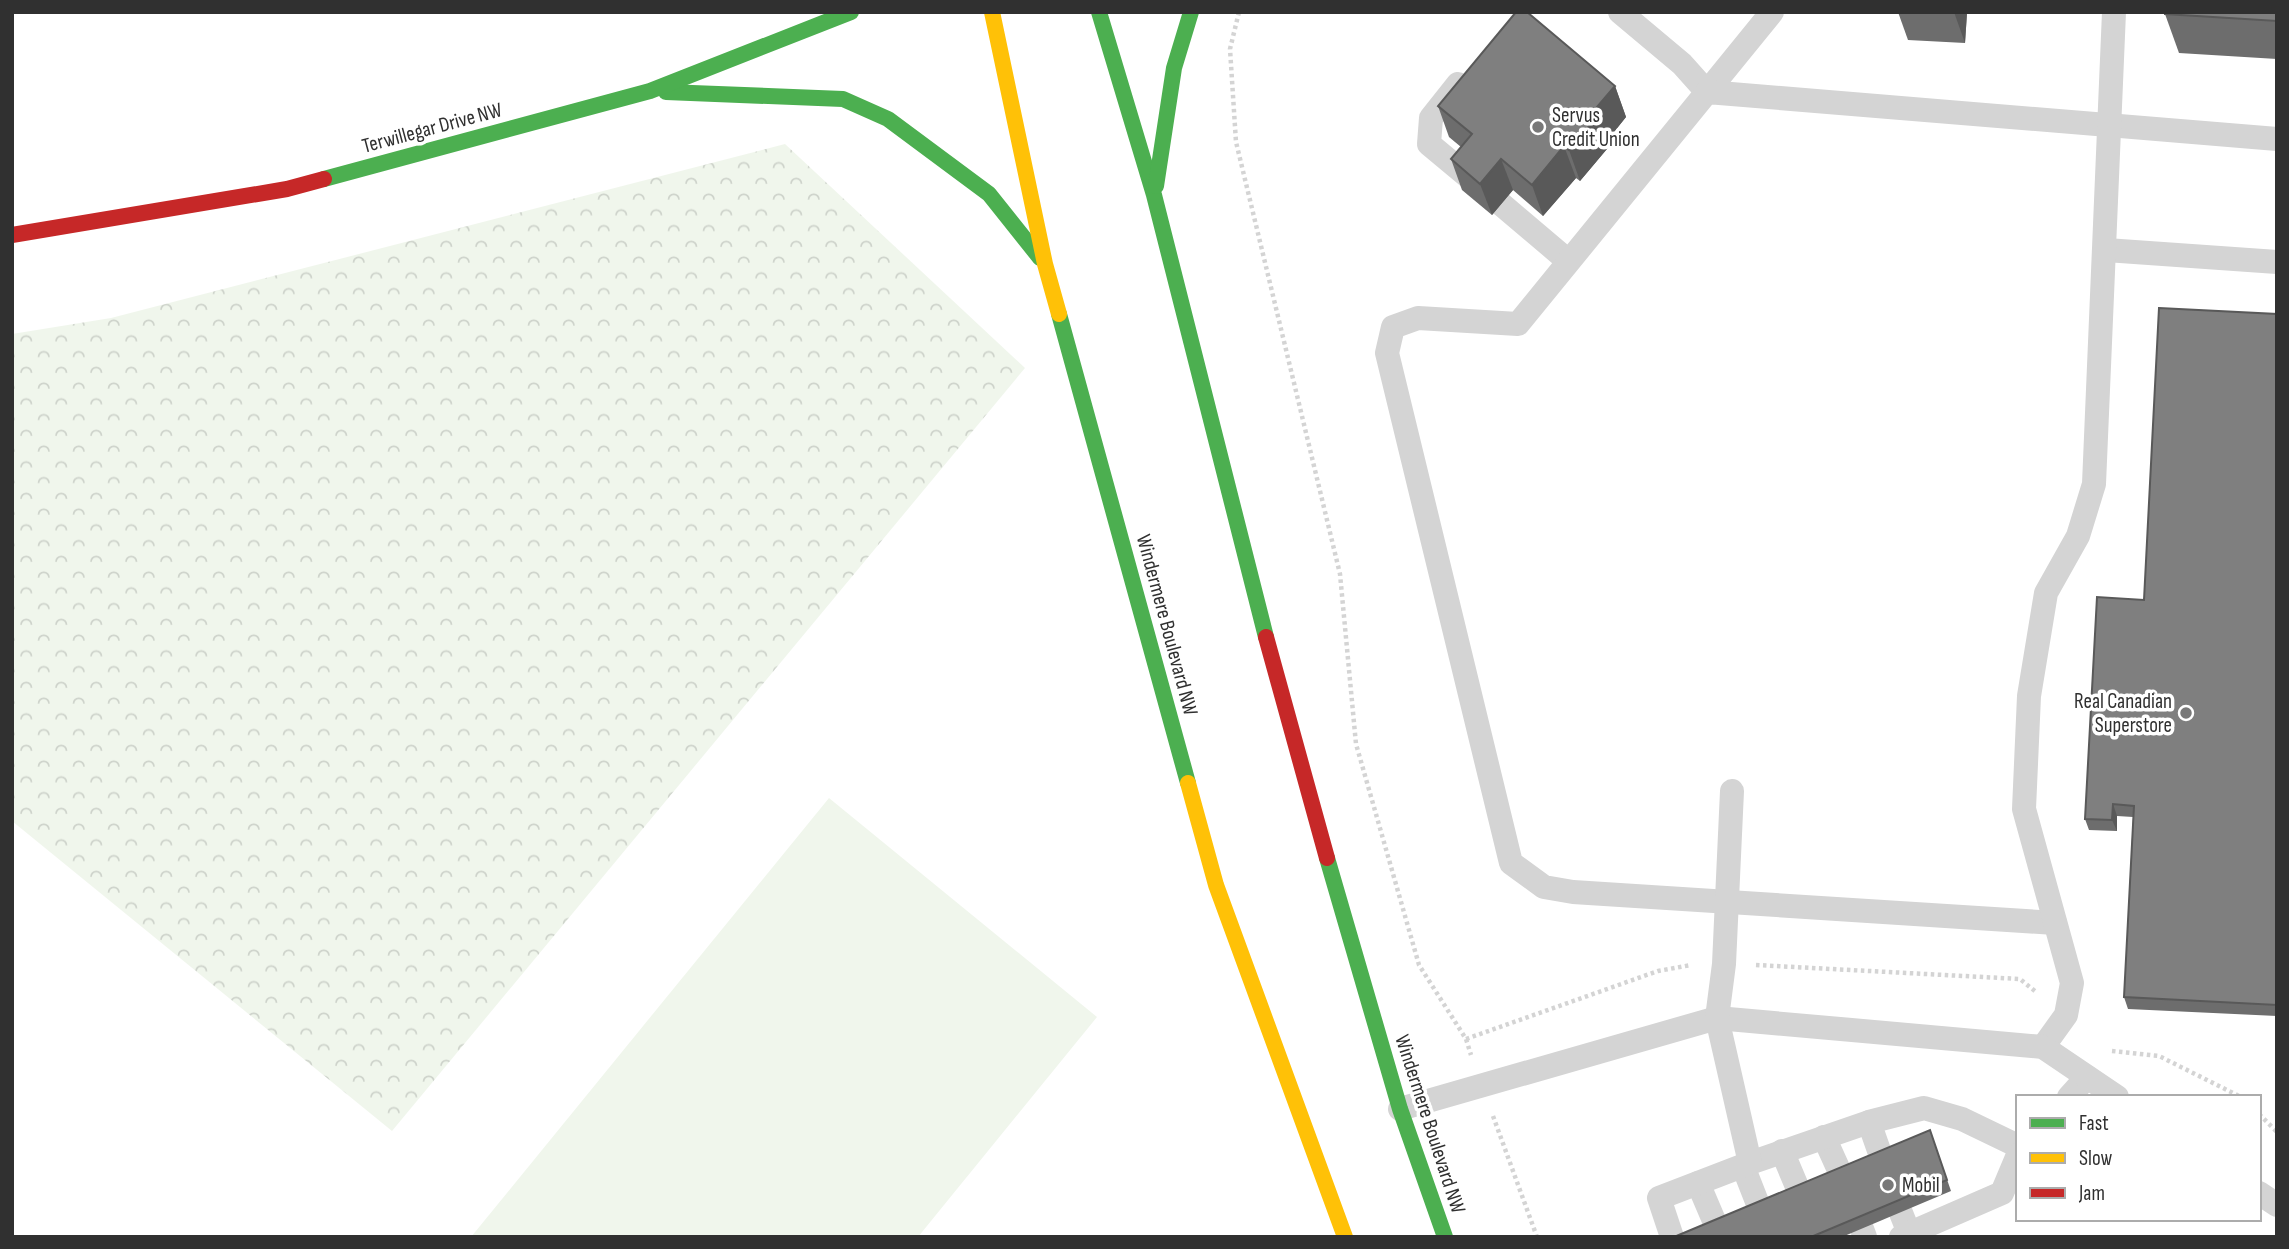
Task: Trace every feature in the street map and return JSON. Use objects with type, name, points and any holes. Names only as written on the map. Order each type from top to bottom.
[{"type":"street","name":"Terwillegar Drive NW","points":[[12,235],[287,189],[650,91],[850,12]]},
{"type":"street","name":"Windermere Boulevard NW","points":[[992,12],[1045,264],[1216,885],[1345,1237]]},
{"type":"street","name":"Windermere Boulevard NW","points":[[1099,12],[1154,195],[1281,698],[1400,1110],[1445,1237]]},
{"type":"street","points":[[1154,195],[1174,68],[1191,12]]},
{"type":"street","points":[[650,91],[843,99],[888,119],[989,194],[1045,264]]},
{"type":"lane","points":[[1620,12],[1682,64],[1707,92],[2277,139]]},
{"type":"lane","points":[[1772,12],[1567,260],[1518,324],[1418,318],[1393,327],[1387,353],[1511,863],[1544,887],[1727,902],[2055,923]]},
{"type":"lane","points":[[2043,1048],[2066,1015],[2072,983],[2024,809],[2029,696],[2046,593],[2078,536],[2094,484],[2114,12]]},
{"type":"lane","points":[[1471,179],[1429,144],[1431,118],[1473,65]]},
{"type":"lane","points":[[1500,204],[1567,260]]},
{"type":"lane","points":[[2106,250],[2277,262]]},
{"type":"lane","points":[[1732,790],[1724,964],[1717,1018],[1746,1164],[1761,1212]]},
{"type":"lane","points":[[1400,1110],[1717,1018],[2043,1048],[2114,1095]]},
{"type":"lane","points":[[2070,1095],[2087,1077]]},
{"type":"lane","points":[[1672,1237],[1659,1198],[1746,1164],[1869,1122],[1924,1108],[1962,1119],[2016,1145]]},
{"type":"lane","points":[[1869,1122],[1883,1162]]},
{"type":"lane","points":[[1824,1137],[1843,1179]]},
{"type":"lane","points":[[1782,1151],[1801,1196]]},
{"type":"lane","points":[[1904,1228],[2002,1193],[2016,1160]]},
{"type":"lane","points":[[1698,1183],[1718,1230]]},
{"type":"lane","points":[[2261,1194],[2277,1205]]},
{"type":"path","points":[[1239,12],[1230,49],[1236,142],[1340,573],[1356,744],[1419,965],[1466,1039],[1479,1085],[1508,1152],[1537,1237]]},
{"type":"path","points":[[2261,1116],[2277,1132]]},
{"type":"green space","points":[[785,144],[1025,368],[392,1131],[12,821],[12,334],[111,318]]},
{"type":"green space","points":[[829,798],[1097,1017],[918,1237],[471,1237]]},
{"type":"building","name":"Servus Credit Union","points":[[1516,12],[1527,12],[1615,86],[1596,108],[1601,112],[1569,150],[1564,146],[1532,185],[1501,159],[1480,184],[1451,159],[1472,134],[1438,106]]},
{"type":"building","points":[[2277,12],[2277,21],[2165,14]]},
{"type":"building","name":"Real Canadian Superstore","points":[[2159,308],[2277,314],[2277,1005],[2124,997],[2134,806],[2113,804],[2112,820],[2085,819],[2097,597],[2144,600]]},
{"type":"building","name":"Mobil","points":[[1930,1130],[1947,1180],[1811,1237],[1674,1237]]},
{"type":"traffic: fast","points":[[324,179],[650,91],[851,12]]},
{"type":"traffic: fast","points":[[1099,12],[1154,195],[1266,637]]},
{"type":"traffic: fast","points":[[1156,186],[1174,68],[1191,12]]},
{"type":"traffic: fast","points":[[666,92],[843,99],[888,119],[989,194],[1040,258]]},
{"type":"traffic: fast","points":[[1059,314],[1188,783]]},
{"type":"traffic: fast","points":[[1327,858],[1400,1109],[1445,1237]]},
{"type":"traffic: slow","points":[[992,12],[1045,264],[1059,314]]},
{"type":"traffic: slow","points":[[1188,783],[1216,885],[1345,1237]]},
{"type":"traffic: jam","points":[[12,235],[287,189],[324,179]]},
{"type":"traffic: jam","points":[[1266,637],[1327,858]]},
{"type":"place","name":"Servus Credit Union","points":[[1538,127]]},
{"type":"place","name":"Real Canadian Superstore","points":[[2186,713]]},
{"type":"place","name":"Mobil","points":[[1888,1185]]}]
